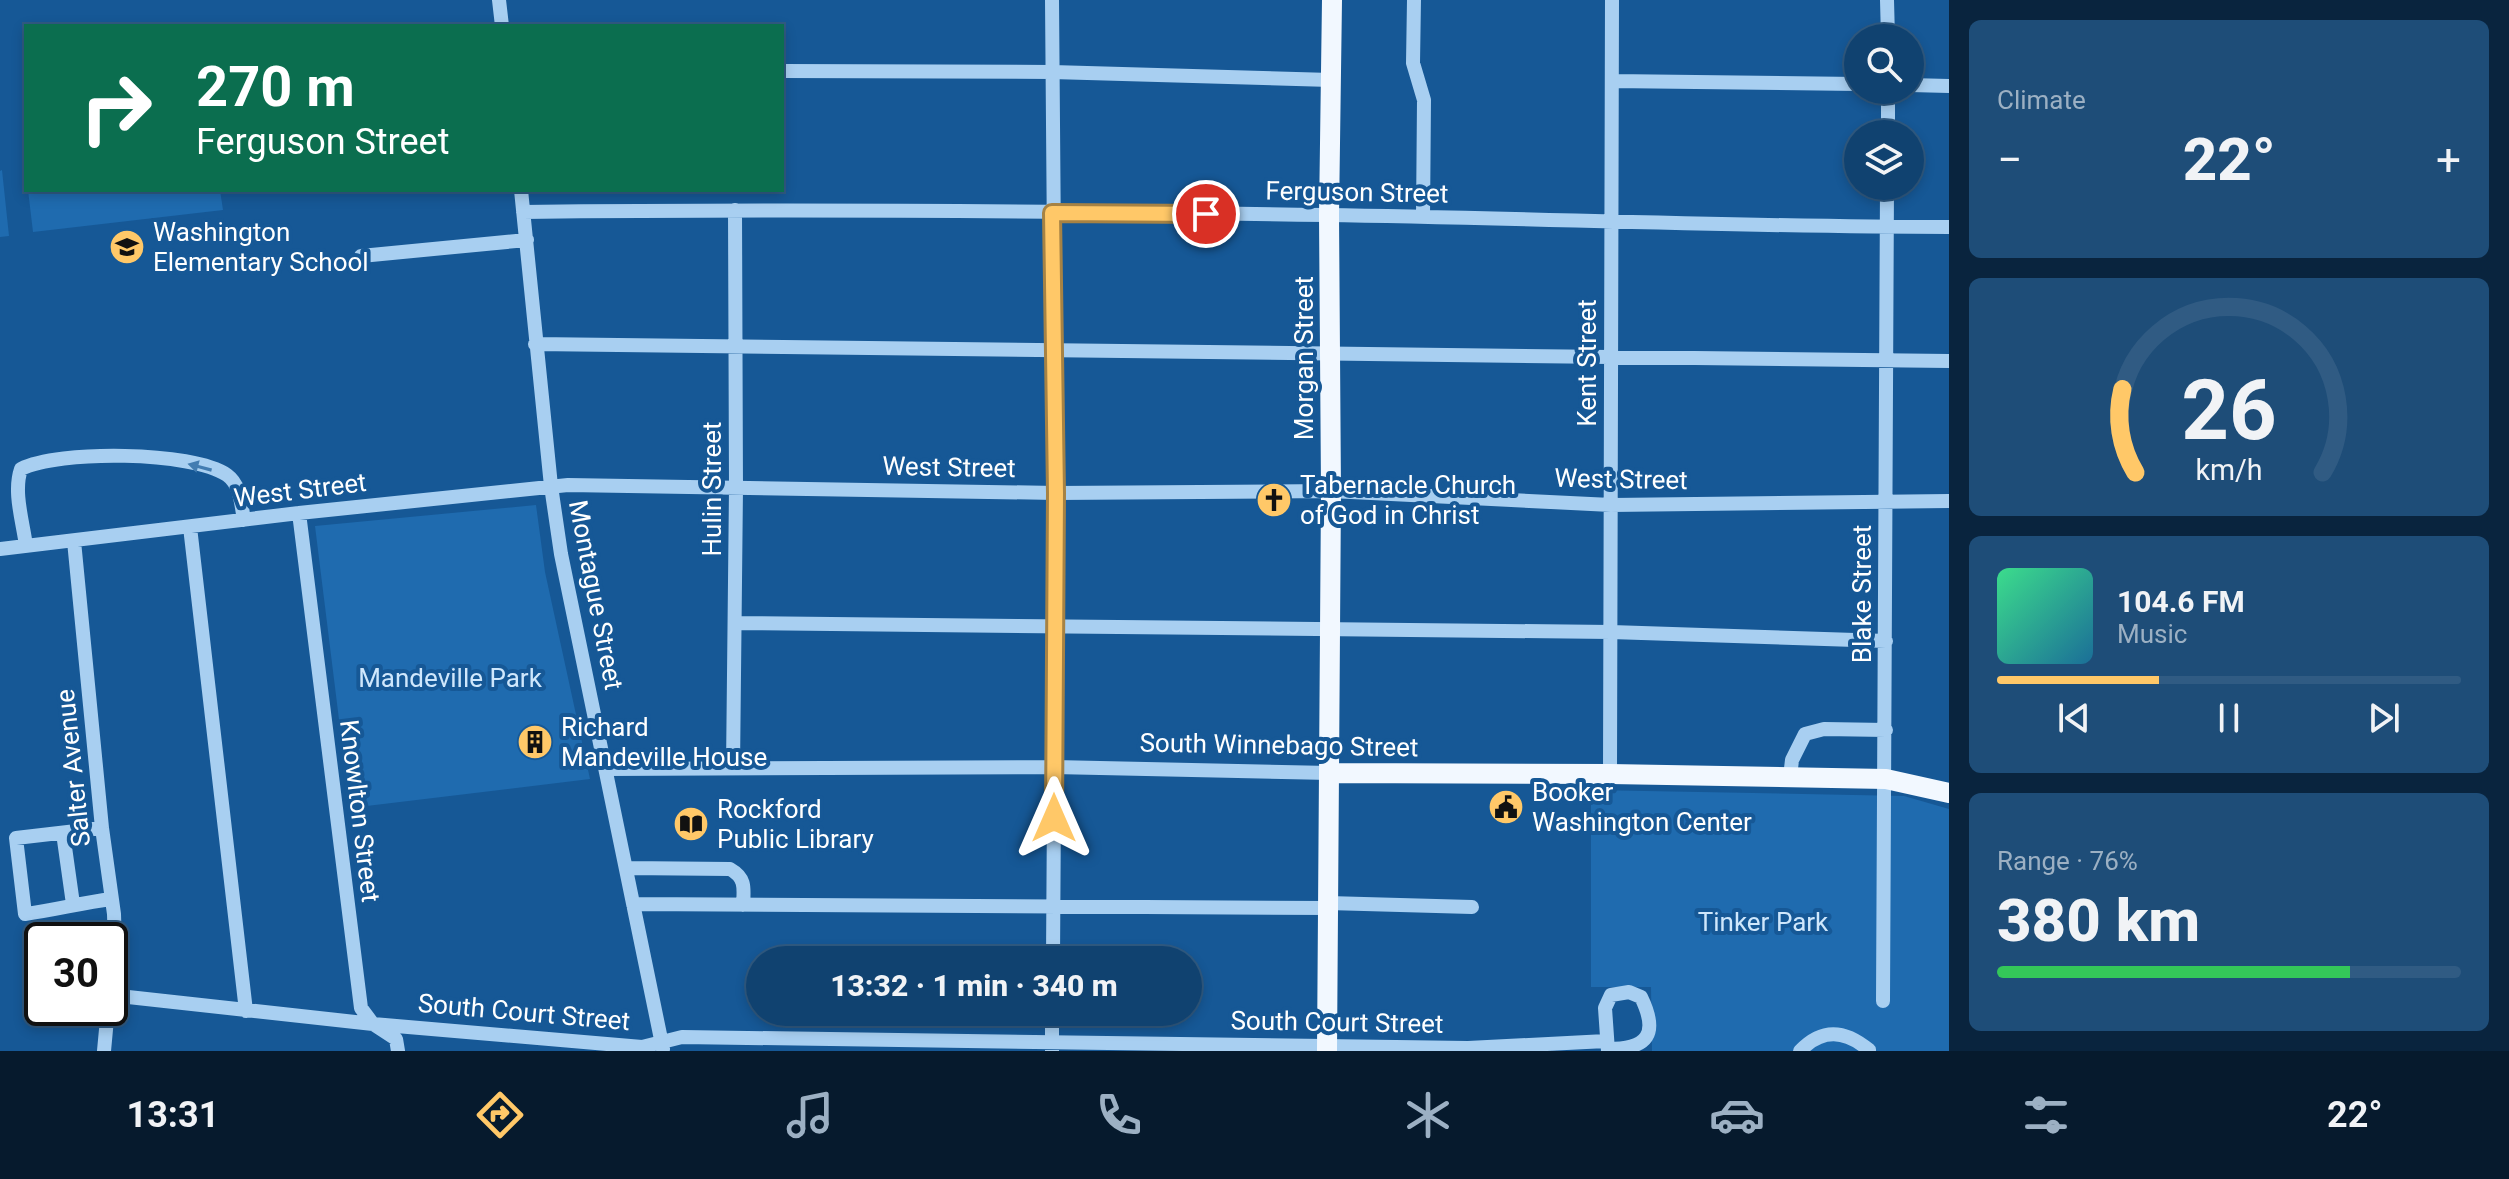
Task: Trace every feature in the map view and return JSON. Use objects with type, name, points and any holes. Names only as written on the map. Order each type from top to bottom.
[{"type":"main road","name":"Morgan Street","points":[[1327,1048],[1332,0]]},
{"type":"main road","name":"South Winnebago Street","points":[[1330,773],[1886,779],[1949,793]]},
{"type":"street","points":[[499,0],[502,24]]},
{"type":"street","points":[[1052,0],[1056,493],[1053,946]]},
{"type":"street","points":[[1414,0],[1413,63],[1424,100],[1423,217]]},
{"type":"street","name":"Kent Street","points":[[1610,774],[1612,0]]},
{"type":"street","points":[[1887,0],[1888,24]]},
{"type":"street","points":[[784,71],[1052,72],[1331,80]]},
{"type":"street","points":[[1612,81],[1844,84]]},
{"type":"street","points":[[1924,85],[1949,86]]},
{"type":"street","name":"Montague Street","points":[[521,192],[535,344],[561,554],[662,1046]]},
{"type":"street","name":"Blake Street","points":[[1883,1001],[1887,200]]},
{"type":"street","name":"Ferguson Street","points":[[523,212],[735,210],[1329,215],[1612,223],[1949,227]]},
{"type":"street","name":"Hulin Street","points":[[733,768],[735,210]]},
{"type":"street","points":[[361,256],[527,240]]},
{"type":"street","points":[[535,344],[1949,361]]},
{"type":"street","points":[[26,546],[18,478],[21,469],[67,459],[139,454],[201,466],[228,476],[238,490],[244,520]]},
{"type":"street","name":"West Street","points":[[0,549],[551,486],[1056,493],[1331,491],[1611,505],[1949,501]]},
{"type":"street","name":"Knowlton Street","points":[[299,513],[361,1008],[373,1024],[396,1039],[398,1051]]},
{"type":"street","points":[[190,527],[246,1011]]},
{"type":"street","name":"Salter Avenue","points":[[74,541],[113,922]]},
{"type":"street","points":[[735,623],[1611,632],[1886,641]]},
{"type":"street","points":[[1790,777],[1792,760],[1805,734],[1824,729],[1886,730]]},
{"type":"street","name":"South Winnebago Street","points":[[607,769],[1054,767],[1330,773]]},
{"type":"street","points":[[102,828],[16,838],[25,914],[111,899]]},
{"type":"street","points":[[63,833],[73,904]]},
{"type":"street","points":[[626,868],[730,869],[744,882],[743,905]]},
{"type":"street","points":[[633,904],[1472,907]]},
{"type":"street","name":"South Court Street","points":[[128,995],[373,1024],[642,1047],[662,1046],[682,1037],[1052,1047],[1608,1047]]},
{"type":"street","points":[[104,1051],[106,1026]]},
{"type":"street","points":[[1052,1026],[1052,1047]]},
{"type":"street","points":[[1800,1051],[1812,1039],[1830,1034],[1856,1039],[1869,1050]]},
{"type":"green space","points":[[0,171],[9,236],[0,237]]},
{"type":"green space","points":[[28,192],[220,192],[223,210],[33,232]]},
{"type":"green space","name":"Mandeville Park","points":[[536,505],[545,572],[590,779],[350,808],[315,526]]},
{"type":"green space","name":"Tinker Park","points":[[1591,790],[1904,796],[1949,809],[1949,1051],[1652,1051],[1651,987],[1591,987]]},
{"type":"place","name":"Washington Elementary School","points":[[127,247]]},
{"type":"place","name":"Tabernacle Church of God in Christ","points":[[1274,500]]},
{"type":"place","name":"Richard Mandeville House","points":[[535,742]]},
{"type":"place","name":"Booker Washington Center","points":[[1506,807]]},
{"type":"place","name":"Rockford Public Library","points":[[691,824]]},
{"type":"route","points":[[1054,818],[1056,493],[1052,213],[1206,214]]}]
